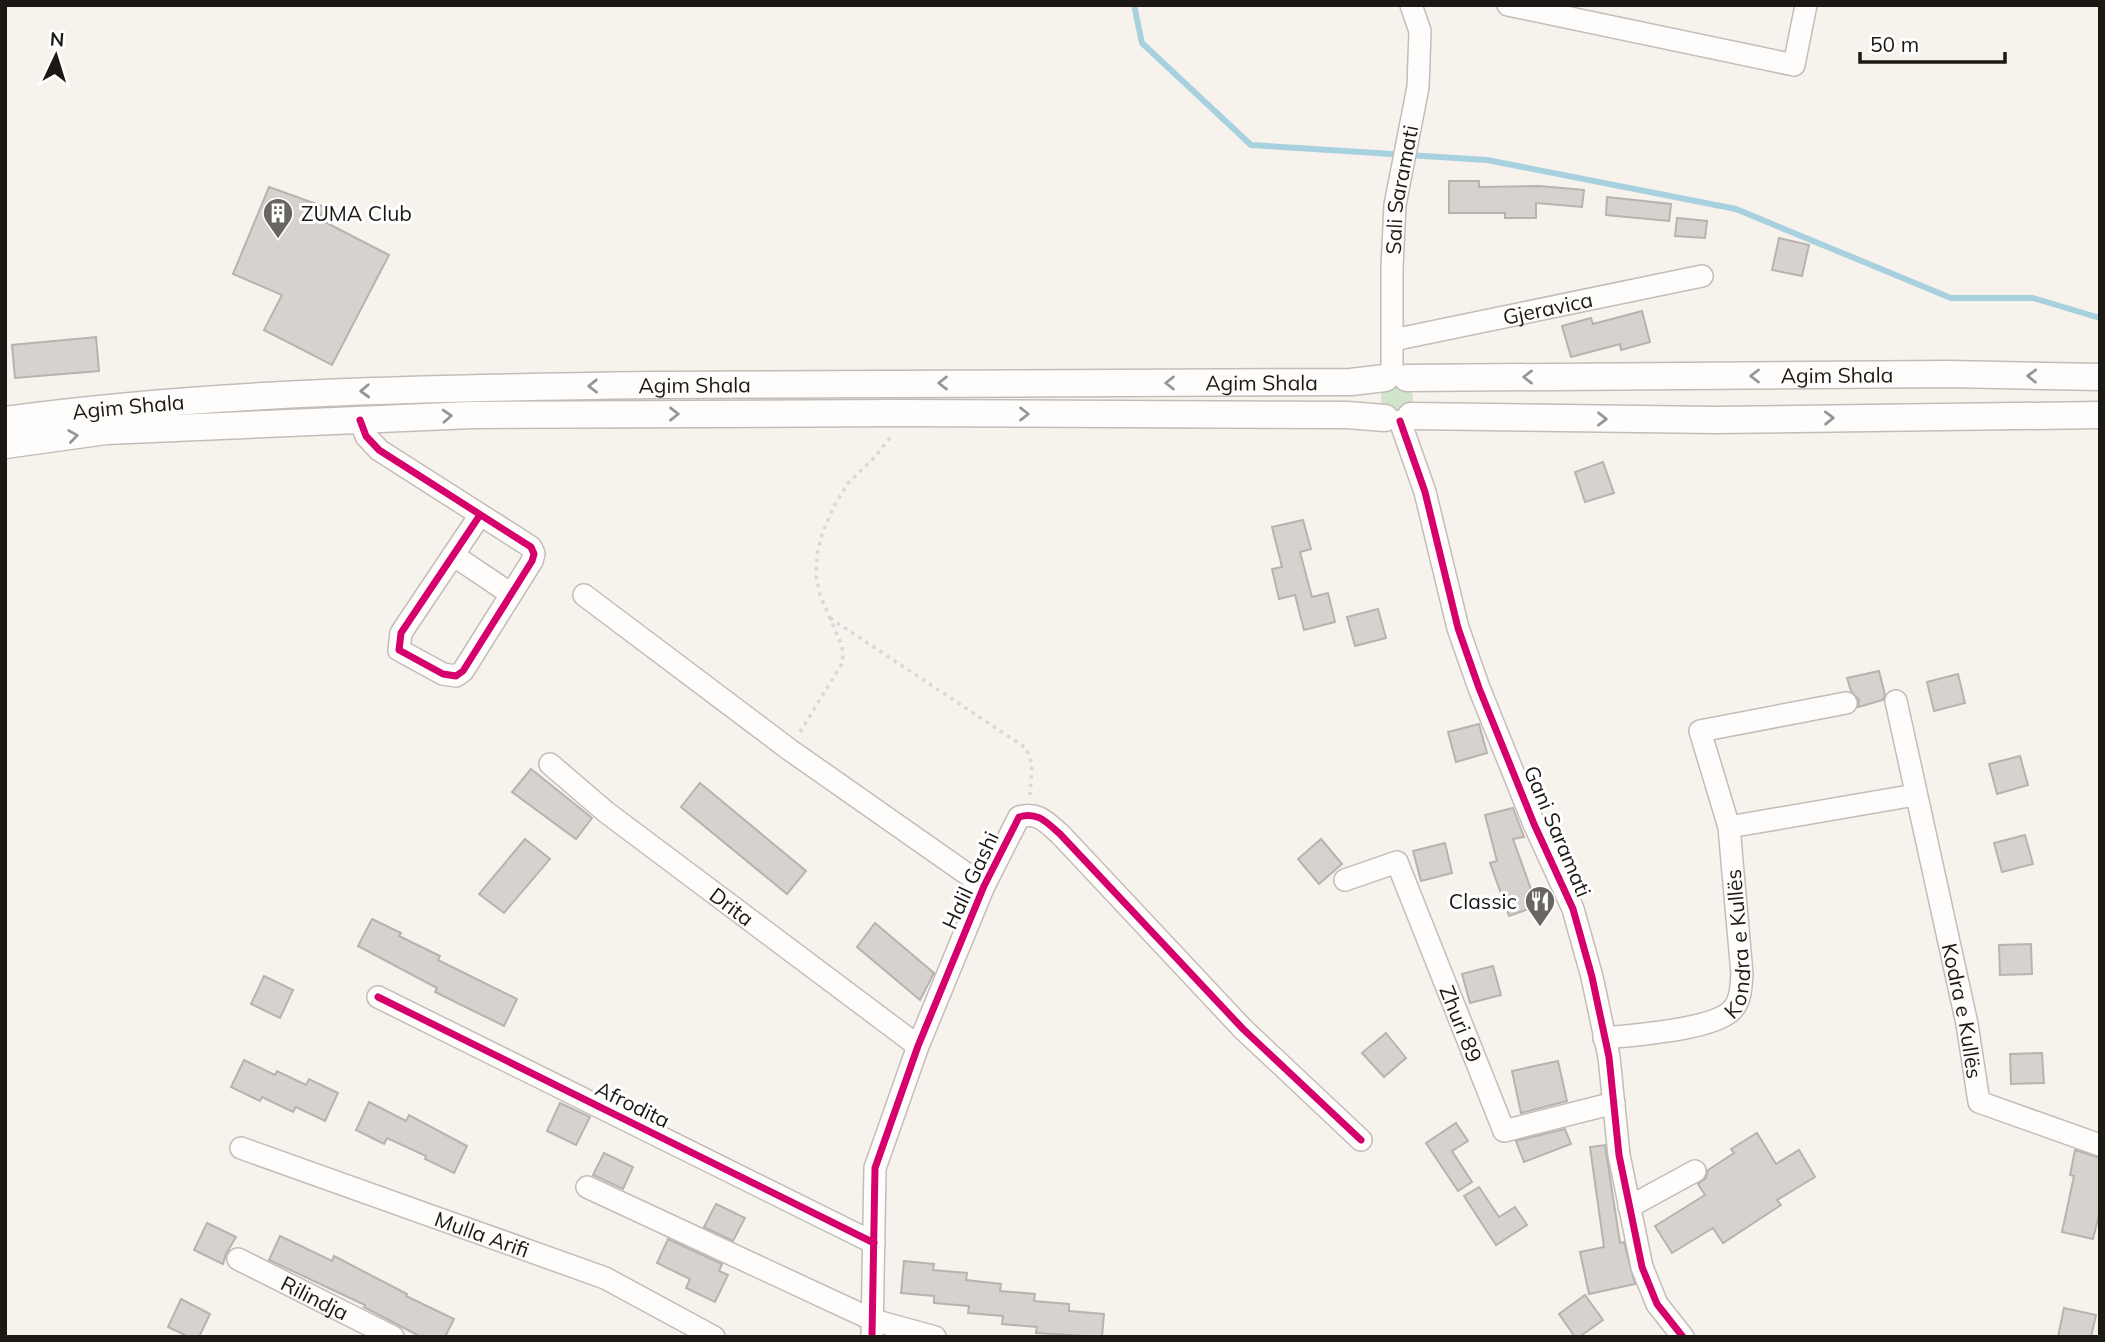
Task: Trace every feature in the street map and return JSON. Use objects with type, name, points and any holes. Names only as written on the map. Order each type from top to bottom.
[{"type":"main road","name":"Agim Shala","points":[[5,420],[105,407],[287,394],[474,387],[1351,382],[1395,378],[1936,374],[2100,377]]},
{"type":"main road","points":[[1395,378],[1417,388],[1419,396],[1416,410],[1399,418],[1377,411],[1373,396],[1375,389],[1395,378]]},
{"type":"main road","name":"Agim Shala","points":[[5,445],[106,431],[472,415],[897,413],[1714,420],[2100,415]]},
{"type":"street","name":"Sali Saramati","points":[[1395,378],[1392,268],[1395,205],[1419,87],[1420,31],[1411,5]]},
{"type":"street","points":[[1508,5],[1794,65],[1806,5]]},
{"type":"street","name":"Gjeravica","points":[[1393,340],[1702,276]]},
{"type":"street","name":"Gani Saramati","points":[[1399,418],[1425,492],[1458,628],[1479,688],[1534,824],[1573,909],[1604,1038],[1619,1155],[1642,1267],[1657,1304],[1683,1337]]},
{"type":"street","points":[[360,421],[366,436],[379,450],[531,547],[534,554],[463,671],[456,676],[443,674],[399,650],[398,643],[401,633],[480,515]]},
{"type":"street","points":[[453,555],[512,594]]},
{"type":"street","points":[[584,595],[790,750],[984,886]]},
{"type":"street","name":"Kodra e Kullës","points":[[1896,701],[1967,1024],[1979,1102],[2100,1145]]},
{"type":"street","name":"Kondra e Kullës","points":[[1604,1038],[1709,1023],[1732,1011],[1741,995],[1742,974],[1729,827],[1700,731],[1846,703]]},
{"type":"street","name":"Drita","points":[[550,764],[606,812],[918,1046]]},
{"type":"street","points":[[1729,827],[1915,795]]},
{"type":"street","points":[[1029,814],[1039,816],[1060,834],[1244,1029],[1362,1140]]},
{"type":"street","name":"Halil Gashi","points":[[872,1328],[875,1168],[918,1046],[984,886],[1019,817],[1029,814]]},
{"type":"street","name":"Zhuri 89","points":[[1345,880],[1397,862],[1504,1131],[1614,1103]]},
{"type":"street","name":"Afrodita","points":[[378,997],[874,1243]]},
{"type":"street","name":"Mulla Arifi","points":[[241,1148],[605,1278],[714,1337]]},
{"type":"street","points":[[1629,1207],[1695,1171]]},
{"type":"street","points":[[587,1187],[872,1328],[934,1337]]},
{"type":"street","name":"Rilindja","points":[[238,1259],[393,1337]]},
{"type":"path","points":[[790,750],[843,662],[842,646],[828,617],[816,576],[822,534],[848,482],[875,457],[895,430],[897,413]]},
{"type":"path","points":[[828,617],[1026,748],[1032,764],[1029,814]]},
{"type":"green space","points":[[1397,382],[1408,387],[1413,398],[1408,409],[1397,414],[1386,409],[1381,398],[1386,387]]},
{"type":"building","points":[[1449,181],[1479,181],[1479,187],[1539,186],[1584,190],[1582,207],[1536,203],[1536,218],[1505,218],[1505,213],[1449,213]]},
{"type":"building","points":[[269,187],[325,207],[319,219],[389,255],[332,365],[264,330],[282,295],[233,274]]},
{"type":"building","points":[[1607,197],[1671,204],[1669,221],[1606,215]]},
{"type":"building","points":[[1677,218],[1707,221],[1705,238],[1675,236]]},
{"type":"building","points":[[1779,238],[1809,245],[1802,276],[1772,270]]},
{"type":"building","points":[[1642,311],[1650,342],[1621,350],[1620,344],[1571,357],[1562,326],[1591,318],[1593,324]]},
{"type":"building","points":[[96,337],[99,371],[15,378],[12,345]]},
{"type":"building","points":[[1603,462],[1614,493],[1585,502],[1575,472]]},
{"type":"building","points":[[1303,520],[1311,549],[1300,552],[1312,597],[1328,593],[1335,622],[1304,630],[1295,595],[1279,599],[1272,569],[1282,567],[1272,527]]},
{"type":"building","points":[[1378,609],[1386,638],[1355,646],[1347,617]]},
{"type":"building","points":[[1879,671],[1885,695],[1883,700],[1858,707],[1859,700],[1851,691],[1847,678]]},
{"type":"building","points":[[1958,674],[1965,703],[1934,711],[1927,682]]},
{"type":"building","points":[[1479,724],[1487,753],[1456,762],[1448,732]]},
{"type":"building","points":[[2020,756],[2028,785],[1997,794],[1989,764]]},
{"type":"building","points":[[531,769],[592,818],[576,839],[512,792]]},
{"type":"building","points":[[700,783],[806,871],[787,894],[681,807]]},
{"type":"building","points":[[1513,808],[1524,837],[1513,839],[1537,906],[1509,916],[1490,863],[1497,861],[1485,815]]},
{"type":"building","points":[[2025,835],[2033,864],[2002,872],[1994,843]]},
{"type":"building","points":[[525,839],[550,859],[504,913],[479,894]]},
{"type":"building","points":[[1321,839],[1342,864],[1319,884],[1298,859]]},
{"type":"building","points":[[1445,843],[1452,873],[1421,881],[1413,851]]},
{"type":"building","points":[[372,919],[440,956],[438,960],[517,999],[504,1026],[435,992],[437,988],[358,946]]},
{"type":"building","points":[[875,923],[934,973],[920,1000],[857,947]]},
{"type":"building","points":[[2031,944],[2032,974],[2000,975],[1999,945]]},
{"type":"building","points":[[1493,966],[1501,995],[1470,1003],[1462,974]]},
{"type":"building","points":[[264,976],[293,990],[280,1018],[251,1004]]},
{"type":"building","points":[[1386,1033],[1406,1058],[1384,1077],[1362,1053]]},
{"type":"building","points":[[2042,1053],[2044,1083],[2011,1084],[2010,1054]]},
{"type":"building","points":[[244,1060],[275,1075],[277,1071],[306,1085],[309,1079],[338,1093],[325,1121],[296,1107],[293,1112],[262,1097],[260,1101],[231,1087]]},
{"type":"building","points":[[1558,1061],[1567,1101],[1521,1113],[1512,1071]]},
{"type":"building","points":[[369,1102],[406,1121],[409,1115],[467,1146],[454,1173],[425,1159],[426,1156],[387,1138],[384,1144],[356,1130]]},
{"type":"building","points":[[560,1103],[590,1117],[576,1145],[547,1131]]},
{"type":"building","points":[[1456,1123],[1468,1141],[1452,1151],[1472,1182],[1458,1191],[1426,1143]]},
{"type":"building","points":[[1565,1129],[1571,1144],[1524,1162],[1516,1141]]},
{"type":"building","points":[[1757,1133],[1776,1164],[1799,1150],[1815,1177],[1777,1200],[1781,1205],[1723,1243],[1713,1228],[1672,1253],[1655,1226],[1705,1195],[1698,1184],[1706,1178],[1708,1170],[1734,1153],[1731,1149]]},
{"type":"building","points":[[1605,1145],[1620,1243],[1624,1242],[1635,1284],[1589,1294],[1580,1252],[1604,1247],[1590,1147]]},
{"type":"building","points":[[2075,1150],[2100,1158],[2100,1211],[2093,1239],[2062,1232],[2074,1176],[2070,1175]]},
{"type":"building","points":[[604,1153],[633,1167],[623,1189],[593,1175]]},
{"type":"building","points":[[1479,1187],[1499,1217],[1515,1207],[1527,1225],[1496,1245],[1464,1196]]},
{"type":"building","points":[[716,1204],[745,1218],[733,1241],[704,1227]]},
{"type":"building","points":[[207,1223],[236,1237],[223,1264],[194,1250]]},
{"type":"building","points":[[280,1236],[332,1261],[334,1256],[454,1319],[445,1337],[421,1337],[364,1307],[365,1305],[269,1260]]},
{"type":"building","points":[[668,1239],[722,1264],[719,1271],[728,1275],[715,1302],[686,1288],[690,1279],[657,1263]]},
{"type":"building","points":[[904,1261],[934,1264],[933,1270],[967,1273],[966,1280],[1001,1284],[1000,1291],[1035,1294],[1034,1301],[1069,1304],[1069,1311],[1104,1314],[1102,1337],[1036,1333],[1037,1327],[1002,1324],[1003,1316],[968,1313],[969,1306],[934,1303],[934,1296],[901,1293]]},
{"type":"building","points":[[1585,1295],[1603,1320],[1575,1337],[1559,1314]]},
{"type":"building","points":[[181,1299],[210,1314],[199,1337],[189,1337],[168,1327]]},
{"type":"building","points":[[2064,1308],[2096,1315],[2091,1337],[2058,1337]]},
{"type":"waterway","points":[[1134,5],[1142,43],[1251,145],[1487,160],[1736,209],[1951,298],[2033,298],[2100,318]]},
{"type":"cycle path","points":[[360,420],[366,436],[379,450],[531,547],[534,554],[463,671],[456,676],[443,674],[399,650],[401,633],[480,515]]},
{"type":"cycle path","points":[[1400,421],[1425,492],[1458,628],[1479,688],[1534,824],[1573,909],[1592,977],[1609,1057],[1619,1155],[1642,1267],[1657,1304],[1683,1337]]},
{"type":"cycle path","points":[[872,1337],[875,1168],[918,1046],[984,886],[1019,817],[1037,817],[1060,834],[1243,1029],[1361,1140]]},
{"type":"cycle path","points":[[378,997],[874,1243]]},
{"type":"place","name":"ZUMA Club","points":[[278,240]]},
{"type":"place","name":"Classic","points":[[1540,928]]}]
